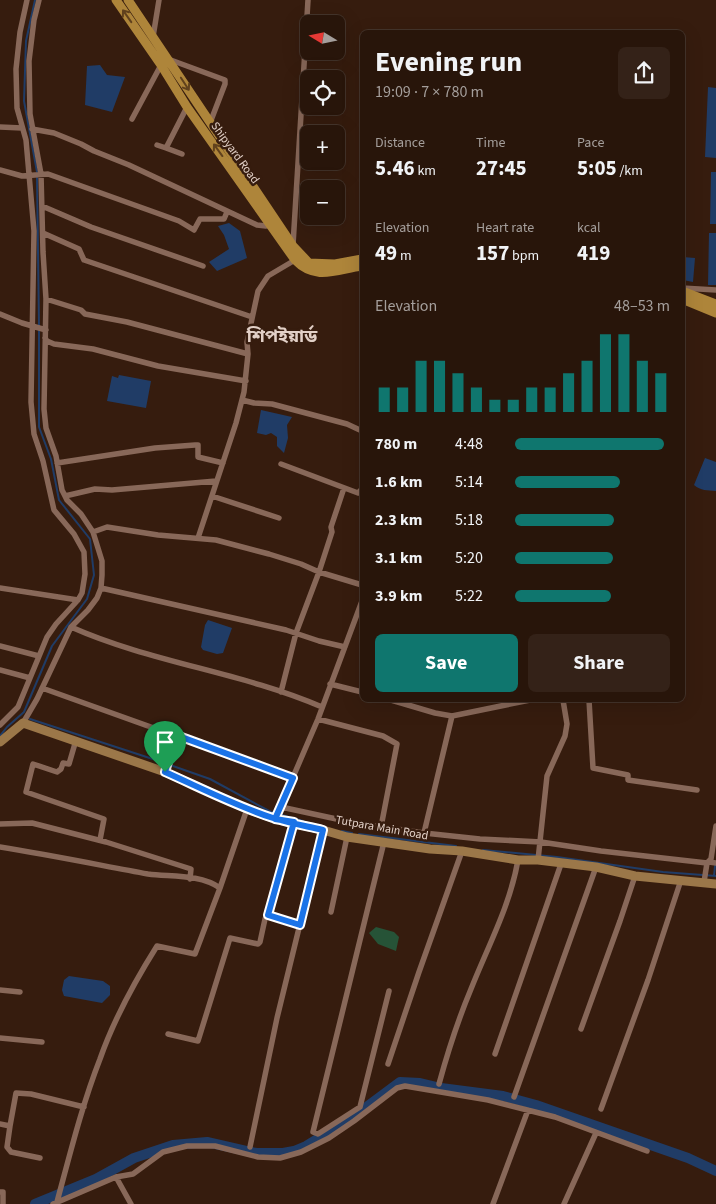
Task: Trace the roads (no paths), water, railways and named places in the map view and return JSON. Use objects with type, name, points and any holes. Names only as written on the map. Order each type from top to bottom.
[{"type":"main road","name":"Shipyard Road","points":[[116,0],[165,62],[187,107],[302,267],[308,271],[326,272],[360,266]]},
{"type":"main road","points":[[128,0],[154,37],[165,62],[210,123],[293,246],[309,263],[335,264],[360,259]]},
{"type":"main road","points":[[685,291],[716,304]]},
{"type":"main road","points":[[685,300],[716,313]]},
{"type":"street","points":[[27,0],[20,32],[16,69],[17,108],[26,140],[30,175],[39,328],[47,341],[54,344],[93,349],[158,366],[246,381]]},
{"type":"street","points":[[0,725],[18,707],[47,637],[82,593],[85,574],[84,552],[74,534],[54,510],[43,461],[34,434],[31,402],[39,328],[46,299],[41,174],[30,114],[29,61],[34,20],[39,0]]},
{"type":"street","points":[[154,37],[159,0]]},
{"type":"street","points":[[293,246],[308,0]]},
{"type":"street","points":[[132,119],[165,62],[225,80],[210,123]]},
{"type":"street","points":[[166,148],[187,107]]},
{"type":"street","points":[[0,126],[22,128]]},
{"type":"street","points":[[32,129],[54,133],[81,144],[257,225],[266,226],[270,222]]},
{"type":"street","points":[[157,145],[182,154]]},
{"type":"street","points":[[0,170],[22,176],[48,174],[179,221],[194,230],[200,219],[224,219],[227,212]]},
{"type":"street","points":[[42,206],[91,226],[202,266]]},
{"type":"street","points":[[42,233],[78,249],[84,260],[252,316]]},
{"type":"street","points":[[198,538],[242,400],[246,381],[247,342],[258,291],[268,276],[296,260]]},
{"type":"street","points":[[685,290],[716,290]]},
{"type":"street","points":[[46,299],[81,310],[85,314],[127,322],[248,354]]},
{"type":"street","points":[[0,314],[39,328]]},
{"type":"street","points":[[0,742],[23,723],[42,688],[71,626],[88,610],[97,598],[101,588],[102,561],[93,532],[62,490],[57,463],[46,428],[44,409],[45,338]]},
{"type":"street","points":[[242,400],[272,404],[347,424],[360,430]]},
{"type":"street","points":[[57,463],[155,448],[198,446],[198,458],[223,464]]},
{"type":"street","points":[[281,464],[358,493],[360,491]]},
{"type":"street","points":[[65,496],[96,489],[112,490],[216,481]]},
{"type":"street","points":[[282,692],[296,633],[319,572],[344,488]]},
{"type":"street","points":[[212,496],[279,518]]},
{"type":"street","points":[[93,532],[107,527],[158,535],[216,540],[252,549],[301,564],[319,572],[360,583]]},
{"type":"street","points":[[0,588],[78,600]]},
{"type":"street","points":[[101,588],[296,633],[345,647]]},
{"type":"street","points":[[275,819],[318,719],[360,606]]},
{"type":"street","points":[[71,626],[119,646],[292,694],[322,707]]},
{"type":"street","points":[[0,646],[39,656]]},
{"type":"street","points":[[0,670],[30,678]]},
{"type":"street","points":[[330,684],[360,692]]},
{"type":"street","points":[[42,688],[293,778]]},
{"type":"street","points":[[398,702],[452,716],[520,702]]},
{"type":"street","points":[[538,860],[547,776],[565,736],[567,724],[563,702]]},
{"type":"street","points":[[589,702],[593,768],[628,775],[628,780],[697,790]]},
{"type":"street","points":[[424,833],[452,716]]},
{"type":"street","points":[[318,719],[382,736],[398,744],[381,826]]},
{"type":"street","name":"Tutpara Main Road","points":[[23,723],[167,767],[247,809],[275,819],[294,822],[346,837],[518,860],[538,860],[596,867],[635,876],[716,884]]},
{"type":"street","points":[[167,767],[176,735]]},
{"type":"street","points":[[76,740],[69,764],[63,763],[61,769],[56,772],[34,764],[26,792],[104,819],[100,840]]},
{"type":"street","points":[[280,807],[355,823],[424,833],[480,839],[541,842],[601,852],[716,863]]},
{"type":"street","points":[[55,1203],[100,1058],[132,988],[157,946],[195,954],[247,809]]},
{"type":"street","points":[[168,1034],[198,1042],[230,938],[258,944],[260,942],[294,822]]},
{"type":"street","points":[[0,824],[32,823],[100,840],[191,869],[190,879]]},
{"type":"street","points":[[704,882],[708,862],[711,860],[716,826]]},
{"type":"street","points":[[250,1147],[275,1026],[323,830]]},
{"type":"street","points":[[331,912],[346,837]]},
{"type":"street","points":[[384,842],[313,1132],[318,1134],[360,1107],[389,991]]},
{"type":"street","points":[[0,847],[150,874],[212,882],[220,888]]},
{"type":"street","points":[[388,1064],[418,972],[462,851]]},
{"type":"street","points":[[439,1084],[461,1013],[505,908],[514,881],[518,860]]},
{"type":"street","points":[[495,1054],[561,864]]},
{"type":"street","points":[[514,1097],[596,867]]},
{"type":"street","points":[[581,1029],[635,876]]},
{"type":"street","points":[[601,1109],[648,980],[681,880]]},
{"type":"street","points":[[268,915],[300,925]]},
{"type":"street","points":[[0,990],[20,992]]},
{"type":"street","points":[[0,1038],[42,1042]]},
{"type":"street","points":[[55,1203],[116,1177],[133,1174],[163,1152],[187,1146],[215,1146],[258,1157],[280,1158],[300,1152],[329,1138],[397,1088],[405,1086],[488,1100],[555,1117],[647,1151]]},
{"type":"street","points":[[40,1158],[11,1152],[7,1146],[16,1093],[31,1094],[84,1106]]},
{"type":"street","points":[[492,1204],[528,1110]]},
{"type":"street","points":[[0,1124],[10,1126]]},
{"type":"street","points":[[564,1204],[596,1133]]},
{"type":"street","points":[[116,1177],[130,1204]]},
{"type":"street","points":[[0,1192],[3,1192],[3,1204]]},
{"type":"water","points":[[100,65],[107,75],[125,77],[112,112],[85,105],[87,66]]},
{"type":"water","points":[[708,87],[716,88],[716,158],[705,157]]},
{"type":"water","points":[[711,172],[716,172],[716,224],[710,224]]},
{"type":"water","points":[[229,223],[240,231],[247,258],[217,271],[209,262],[229,249],[224,235],[218,226]]},
{"type":"water","points":[[709,233],[716,233],[716,285],[708,285]]},
{"type":"water","points":[[685,257],[695,258],[693,282],[685,280]]},
{"type":"water","points":[[119,375],[151,381],[146,408],[107,401],[112,376],[118,378]]},
{"type":"water","points":[[261,410],[292,417],[287,425],[288,438],[284,453],[277,446],[277,437],[271,433],[266,435],[257,433]]},
{"type":"water","points":[[705,458],[716,462],[716,491],[702,489],[694,485]]},
{"type":"water","points":[[208,620],[232,628],[223,653],[217,654],[203,650],[201,647],[205,625]]},
{"type":"water","points":[[69,976],[103,981],[110,986],[110,995],[102,1003],[64,996],[62,990],[64,980]]},
{"type":"waterway","points":[[35,0],[26,41],[24,101],[37,172]]},
{"type":"waterway","points":[[37,178],[39,325]]},
{"type":"waterway","points":[[0,736],[24,712],[52,646],[87,599],[94,575],[90,539],[59,500],[51,459],[39,427],[39,330]]},
{"type":"waterway","points":[[30,719],[165,763]]},
{"type":"waterway","points":[[170,765],[210,779],[271,812],[303,821]]},
{"type":"waterway","points":[[342,831],[352,833]]},
{"type":"waterway","points":[[359,834],[456,846]]},
{"type":"waterway","points":[[483,850],[557,857],[663,872],[716,876]]},
{"type":"waterway","points":[[714,876],[715,866]]},
{"type":"waterway","points":[[35,1204],[96,1179],[134,1158],[173,1145],[207,1142],[256,1153],[294,1151],[306,1146],[353,1117],[400,1082],[420,1083],[441,1088],[503,1096],[536,1105],[688,1158],[716,1171]]},
{"type":"district","name":"শিপইয়ার্ড","points":[[282,336]]}]
